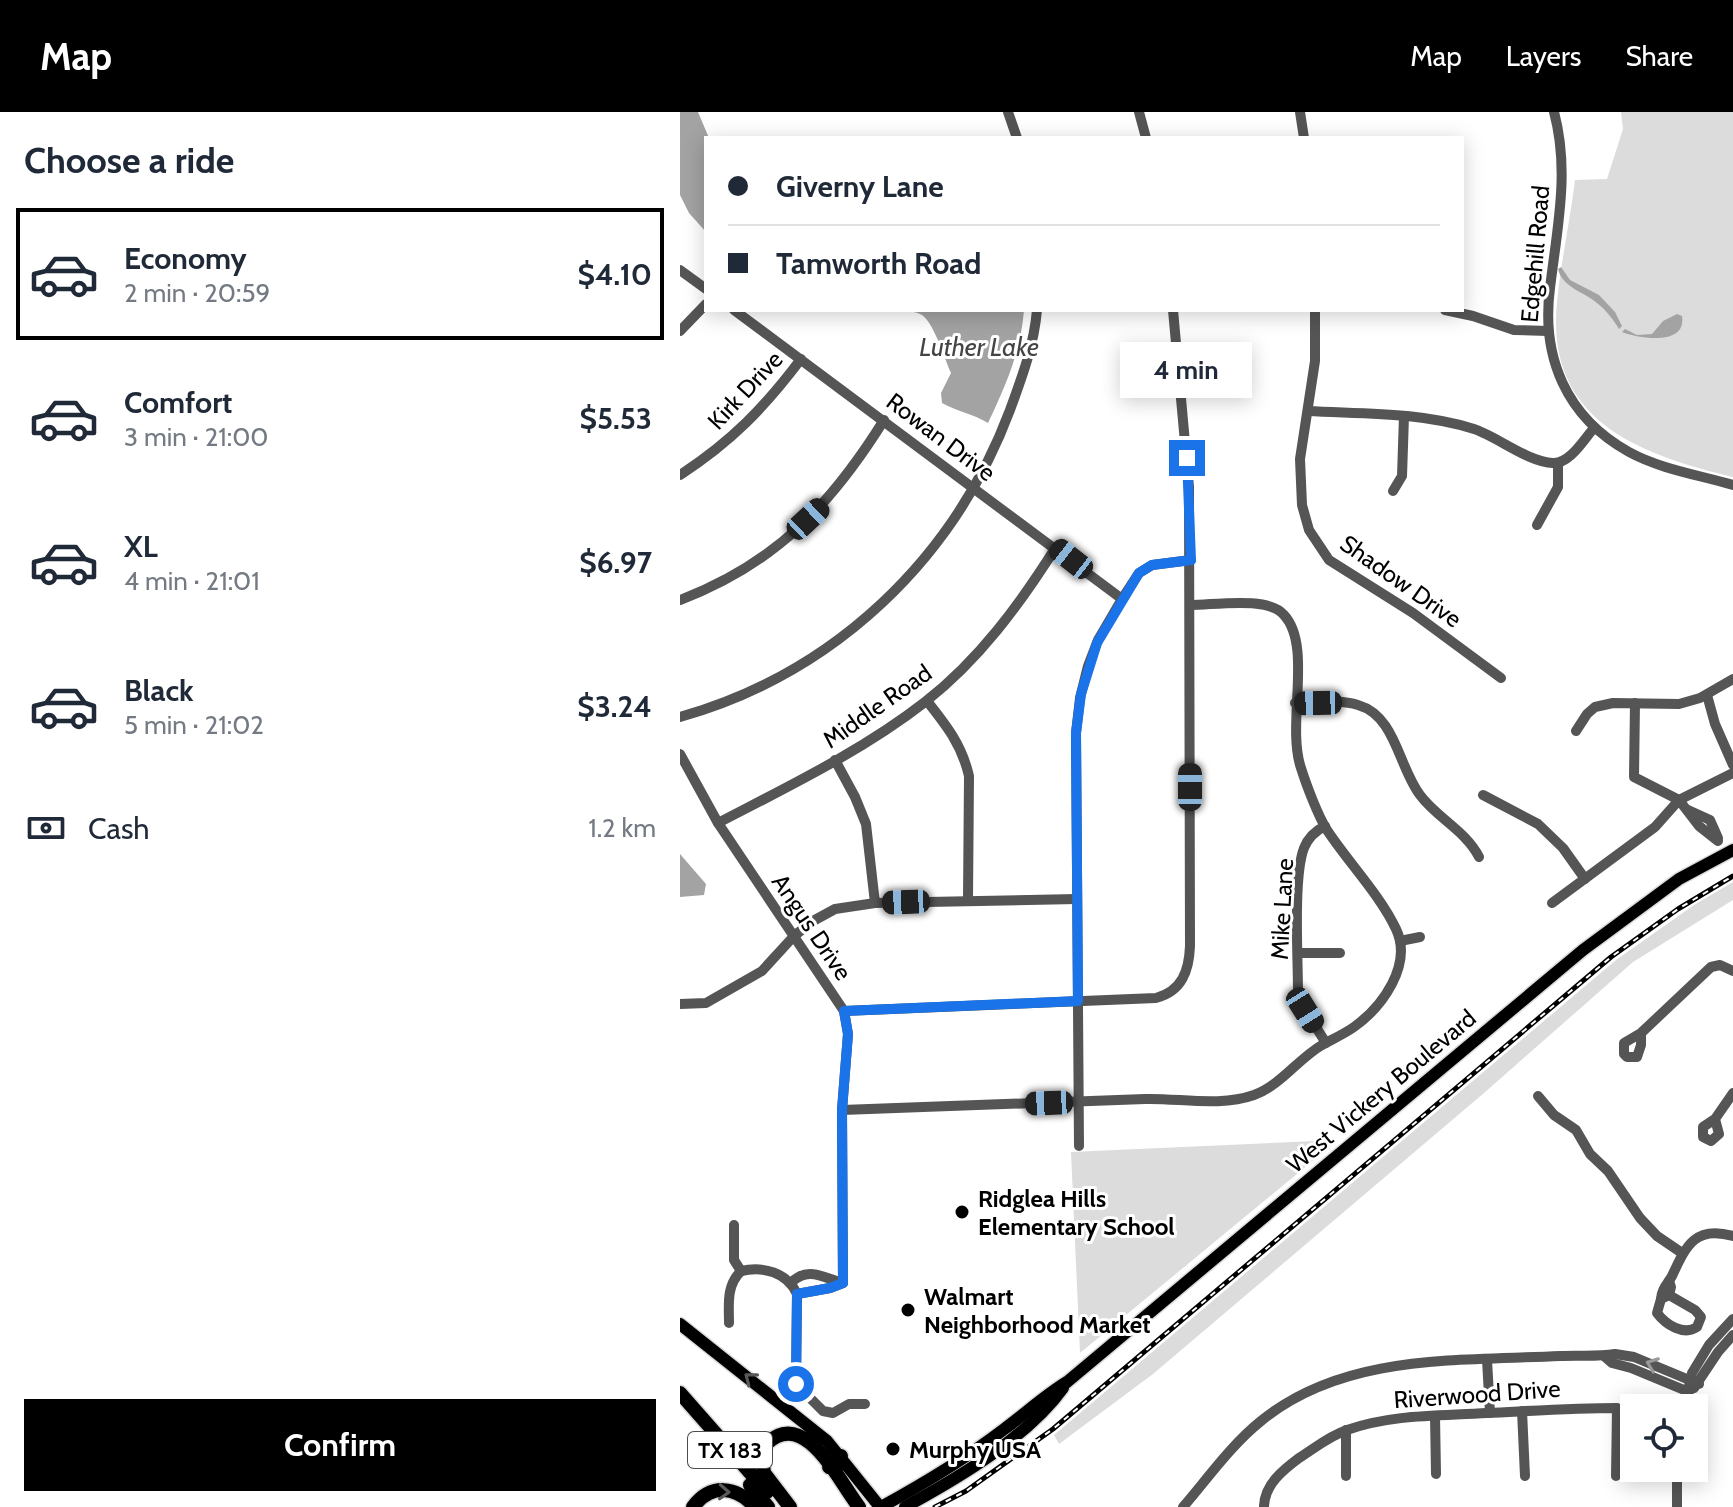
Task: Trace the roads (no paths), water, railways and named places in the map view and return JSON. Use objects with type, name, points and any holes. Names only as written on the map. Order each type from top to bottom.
[{"type":"highway","name":"TX 183","points":[[680,1393],[781,1507]]},
{"type":"highway","name":"TX 183","points":[[680,1408],[768,1507]]},
{"type":"highway","points":[[790,1507],[764,1473],[762,1456],[766,1444],[780,1434],[796,1433],[809,1440],[859,1507]]},
{"type":"highway","points":[[829,1467],[839,1464],[841,1456]]},
{"type":"highway","points":[[693,1507],[710,1491],[729,1489],[745,1496],[755,1507]]},
{"type":"main road","name":"West Vickery Boulevard","points":[[881,1507],[920,1486],[982,1445],[1044,1396],[1067,1382],[1593,942],[1679,879],[1729,852]]},
{"type":"main road","points":[[680,1324],[764,1389],[841,1456],[881,1507]]},
{"type":"main road","name":"West Vickery Boulevard","points":[[905,1507],[1010,1439],[1051,1406],[1067,1382]]},
{"type":"street","points":[[1008,112],[1016,136]]},
{"type":"street","points":[[1139,112],[1145,136]]},
{"type":"street","points":[[1300,112],[1304,136]]},
{"type":"street","name":"Edgehill Road","points":[[1554,112],[1562,167],[1563,201],[1549,289],[1548,331],[1561,381],[1574,405],[1594,428],[1630,452],[1647,460],[1733,485]]},
{"type":"street","points":[[680,270],[704,288]]},
{"type":"street","points":[[680,331],[704,306]]},
{"type":"street","name":"Rowan Drive","points":[[737,312],[1122,599]]},
{"type":"street","points":[[680,717],[765,684],[856,626],[916,568],[957,517],[1000,436],[1017,392],[1036,327],[1037,312]]},
{"type":"street","points":[[844,1011],[1156,998],[1176,987],[1187,971],[1190,946],[1191,560],[1189,487],[1173,312]]},
{"type":"street","name":"Shadow Drive","points":[[1315,312],[1315,361],[1299,474],[1305,518],[1315,543],[1329,560],[1413,613],[1501,678]]},
{"type":"street","points":[[1454,312],[1514,330],[1548,331]]},
{"type":"street","name":"Kirk Drive","points":[[680,475],[740,430],[767,404],[801,359]]},
{"type":"street","points":[[1308,411],[1431,418],[1474,429],[1538,460],[1558,463],[1569,457],[1594,428]]},
{"type":"street","points":[[1393,491],[1402,476],[1404,416]]},
{"type":"street","points":[[680,600],[737,574],[785,540],[831,497],[884,420]]},
{"type":"street","points":[[1537,525],[1558,487],[1558,463]]},
{"type":"street","name":"Middle Road","points":[[718,823],[857,749],[927,701],[999,629],[1056,547]]},
{"type":"street","points":[[1079,1146],[1077,715],[1093,653],[1139,573],[1152,565],[1191,560]]},
{"type":"street","points":[[842,1110],[1230,1100],[1254,1095],[1267,1088],[1326,1043],[1354,1027],[1381,1001],[1398,971],[1400,941],[1390,919],[1325,826],[1300,766],[1295,703],[1298,647],[1291,625],[1282,612],[1269,605],[1191,605]]},
{"type":"street","points":[[1576,731],[1595,707],[1613,703],[1679,704],[1707,695],[1733,679]]},
{"type":"street","points":[[1707,695],[1715,724],[1733,765]]},
{"type":"street","points":[[927,701],[954,736],[969,776],[968,899]]},
{"type":"street","points":[[1295,703],[1356,704],[1379,716],[1419,794],[1434,812],[1472,844],[1479,857]]},
{"type":"street","points":[[1635,703],[1634,777],[1679,800],[1699,826],[1729,852]]},
{"type":"street","name":"Angus Drive","points":[[680,754],[718,823],[844,1011],[848,1034],[842,1110],[843,1283]]},
{"type":"street","points":[[835,760],[866,824],[875,903]]},
{"type":"street","points":[[1552,903],[1655,827],[1679,800],[1733,773]]},
{"type":"street","points":[[1483,795],[1538,824],[1557,842],[1585,879]]},
{"type":"street","name":"Mike Lane","points":[[1325,826],[1315,831],[1309,839],[1299,865],[1299,953],[1300,999],[1326,1043]]},
{"type":"street","points":[[680,1004],[706,1003],[762,971],[794,936],[835,909],[875,903],[968,899],[1077,899]]},
{"type":"street","points":[[1400,941],[1420,937]]},
{"type":"street","points":[[1299,953],[1340,953]]},
{"type":"street","points":[[1641,1033],[1711,967],[1720,965],[1733,971]]},
{"type":"street","points":[[1715,1119],[1733,1093]]},
{"type":"street","points":[[1538,1096],[1554,1115],[1576,1130],[1590,1154],[1608,1171],[1640,1218],[1657,1236],[1682,1253]]},
{"type":"street","points":[[734,1225],[734,1260],[741,1271]]},
{"type":"street","points":[[1665,1297],[1663,1286],[1694,1238],[1717,1232],[1733,1236]]},
{"type":"street","points":[[729,1323],[729,1290],[741,1271],[755,1268],[787,1277],[797,1294],[796,1384],[823,1411],[833,1413],[849,1404],[865,1404]]},
{"type":"street","points":[[792,1282],[808,1272],[843,1283]]},
{"type":"street","points":[[797,1294],[843,1283]]},
{"type":"street","points":[[1604,1356],[1612,1363],[1689,1392],[1709,1345],[1733,1319]]},
{"type":"street","points":[[1694,1382],[1733,1335]]},
{"type":"street","points":[[1183,1507],[1246,1434],[1278,1408],[1338,1378],[1395,1366],[1615,1354],[1634,1357],[1694,1382]]},
{"type":"street","points":[[1487,1360],[1490,1413]]},
{"type":"street","name":"Riverwood Drive","points":[[1264,1506],[1266,1492],[1288,1467],[1323,1442],[1346,1430],[1379,1421],[1435,1416],[1613,1408],[1618,1411],[1616,1476]]},
{"type":"street","points":[[1522,1411],[1525,1476]]},
{"type":"street","points":[[1435,1416],[1436,1474]]},
{"type":"street","points":[[1346,1430],[1346,1476]]},
{"type":"street","points":[[1677,1482],[1677,1507]]},
{"type":"water","points":[[680,112],[698,112],[708,136],[704,136],[704,230],[689,213],[680,195]]},
{"type":"water","points":[[1561,267],[1570,280],[1599,295],[1615,312],[1622,326],[1619,329],[1600,306],[1564,280],[1558,269]]},
{"type":"water","name":"Luther Lake","points":[[895,312],[1024,312],[1016,354],[988,423],[942,403],[941,393],[951,373],[934,331],[925,317],[916,313]]},
{"type":"water","points":[[1677,314],[1682,316],[1682,326],[1670,336],[1650,338],[1622,332],[1625,329],[1637,335],[1652,334],[1663,321]]},
{"type":"water","points":[[680,854],[706,884],[704,895],[680,897]]},
{"type":"railway","points":[[935,1507],[966,1491],[1053,1429],[1611,957],[1678,909],[1733,876]]},
{"type":"place","name":"Ridglea Hills Elementary School","points":[[962,1212]]},
{"type":"place","name":"Walmart Neighborhood Market","points":[[908,1310]]},
{"type":"place","name":"Murphy USA","points":[[893,1449]]}]
